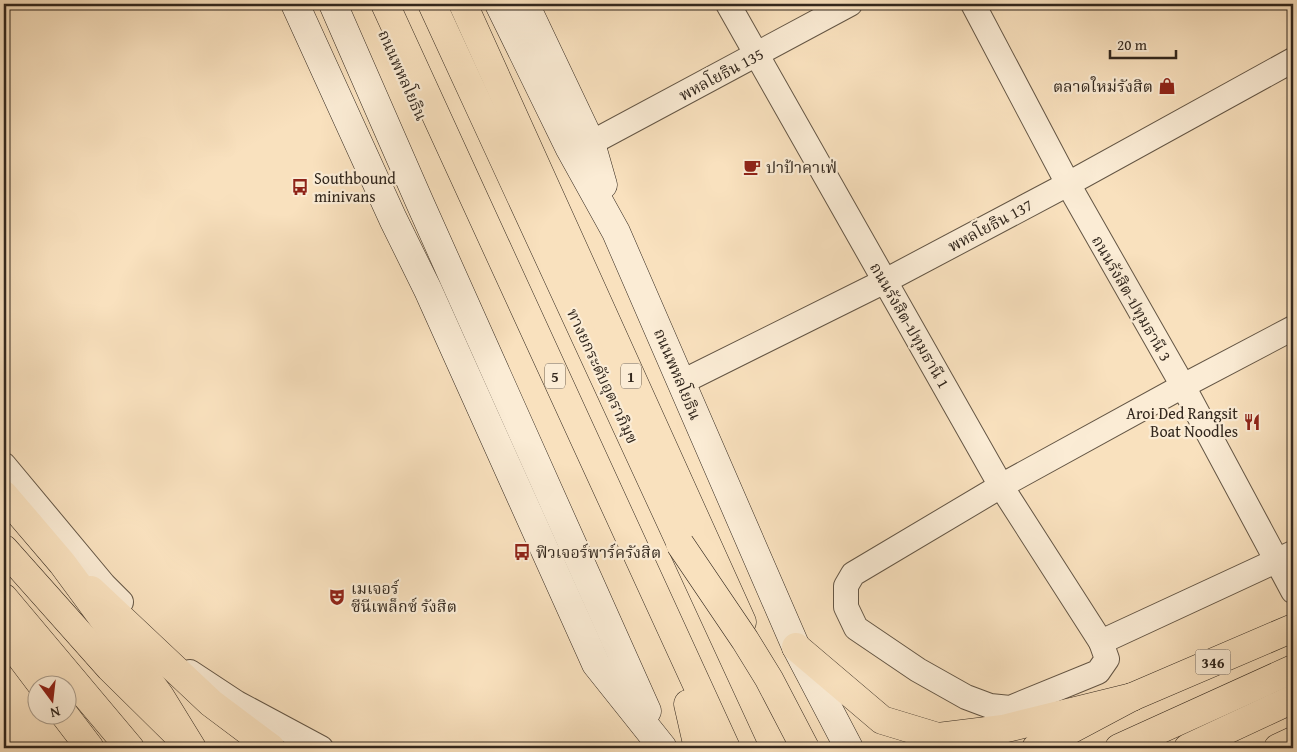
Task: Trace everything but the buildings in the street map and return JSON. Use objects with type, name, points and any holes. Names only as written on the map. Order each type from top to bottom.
[{"type":"main road","points":[[294,4],[464,370],[596,664],[664,748]]},
{"type":"main road","points":[[332,4],[664,748]]},
{"type":"main road","name":"ถนนพหลโยธิน","points":[[370,4],[708,748]]},
{"type":"main road","name":"5","points":[[385,4],[726,748]]},
{"type":"main road","name":"ทางยกระดับอุตราภิมุข","points":[[432,4],[775,748]]},
{"type":"main road","name":"1","points":[[463,4],[798,748]]},
{"type":"main road","name":"ถนนพหลโยธิน","points":[[499,4],[570,149],[616,232],[796,647],[849,748]]},
{"type":"main road","points":[[526,4],[591,143],[616,232]]},
{"type":"main road","points":[[380,111],[464,370]]},
{"type":"main road","points":[[4,495],[62,563],[160,696],[192,748]]},
{"type":"main road","points":[[680,544],[759,663],[805,748]]},
{"type":"main road","points":[[4,549],[110,668],[192,748]]},
{"type":"main road","points":[[62,563],[211,703],[271,748]]},
{"type":"main road","points":[[4,598],[130,748]]},
{"type":"main road","name":"346","points":[[1036,748],[1132,697],[1293,628]]},
{"type":"main road","points":[[4,635],[33,674]]},
{"type":"main road","points":[[796,647],[882,720],[938,737],[1003,729],[1132,697]]},
{"type":"main road","points":[[1119,748],[1285,673]]},
{"type":"main road","points":[[1115,748],[1120,722],[1132,697]]},
{"type":"main road","points":[[1188,748],[1293,699]]},
{"type":"main road","points":[[688,704],[698,748]]},
{"type":"main road","points":[[72,724],[90,748]]},
{"type":"main road","points":[[1278,748],[1293,741]]},
{"type":"street","name":"ถนนรังสิต-ปทุมธานี 1","points":[[728,4],[1002,486],[1101,642]]},
{"type":"street","name":"พหลโยธิน 135","points":[[591,143],[850,4]]},
{"type":"street","name":"ถนนรังสิต-ปทุมธานี 3","points":[[973,4],[1068,184],[1183,386],[1285,557],[1293,591]]},
{"type":"street","name":"พหลโยธิน 137","points":[[682,382],[885,281],[1068,184],[1293,60]]},
{"type":"street","points":[[1285,557],[1101,642],[1107,659],[1098,672],[1010,708],[990,706],[966,697],[918,670],[856,628],[846,607],[846,586],[853,574],[1002,486],[1183,386],[1293,328]]},
{"type":"street","points":[[4,465],[104,585],[189,671],[237,703],[321,748]]},
{"type":"place","name":"ตลาดใหม่รังสิต","points":[[1167,86]]},
{"type":"place","name":"ปาป้าคาเฟ่","points":[[752,167]]},
{"type":"place","name":"Southbound minivans","points":[[300,187]]},
{"type":"place","name":"Aroi Ded Rangsit Boat Noodles","points":[[1252,422]]},
{"type":"place","name":"ฟิวเจอร์พาร์ครังสิต","points":[[522,552]]},
{"type":"place","name":"เมเจอร์ ซีนีเพล็กซ์ รังสิต","points":[[337,597]]}]
